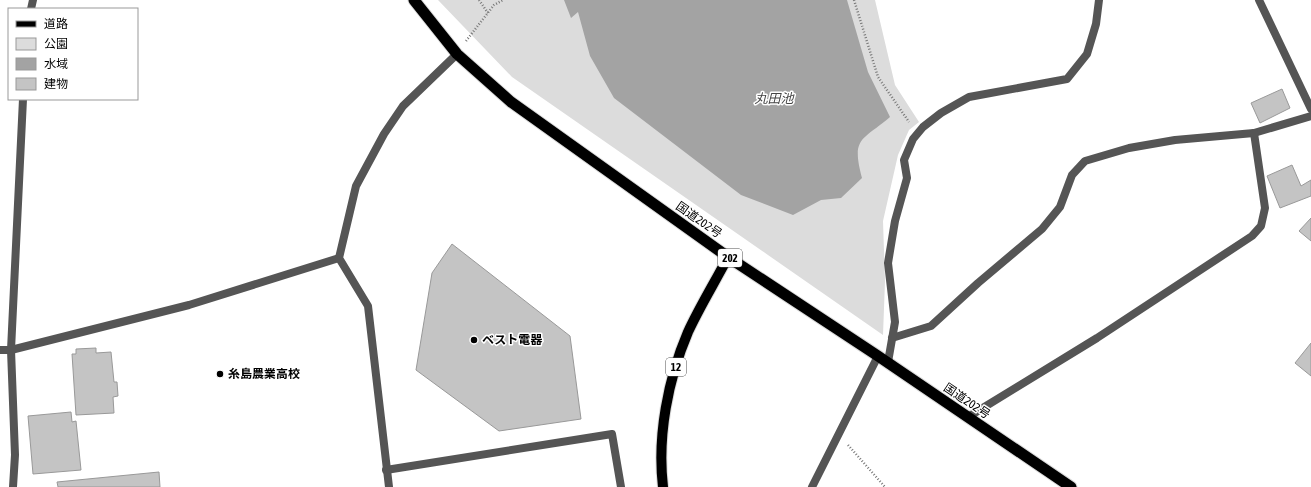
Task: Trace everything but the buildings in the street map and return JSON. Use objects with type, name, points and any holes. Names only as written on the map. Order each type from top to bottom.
[{"type":"highway","name":"国道202号","points":[[414,0],[456,54],[511,102],[728,256],[1072,487]]},
{"type":"main road","name":"12","points":[[663,487],[663,429],[670,386],[688,333],[728,256]]},
{"type":"street","points":[[888,362],[894,322],[888,264],[895,221],[907,178],[904,160],[907,149],[922,127],[941,113],[969,97],[1067,79],[1087,54],[1096,24],[1099,0]]},
{"type":"street","points":[[1259,0],[1311,109]]},
{"type":"street","points":[[389,487],[368,306],[339,258],[356,186],[384,134],[403,106],[456,54]]},
{"type":"street","points":[[13,487],[16,455],[11,350],[23,100]]},
{"type":"street","points":[[892,338],[931,326],[978,283],[1042,229],[1060,206],[1072,175],[1085,161],[1128,148],[1175,140],[1254,134],[1311,116]]},
{"type":"street","points":[[968,417],[1097,338],[1252,236],[1262,226],[1265,208],[1254,134]]},
{"type":"street","points":[[0,350],[11,350],[189,305],[339,258]]},
{"type":"street","points":[[812,487],[878,356]]},
{"type":"street","points":[[386,470],[612,434],[621,487]]},
{"type":"path","points":[[479,0],[488,13]]},
{"type":"path","points":[[456,54],[494,5],[503,0]]},
{"type":"path","points":[[854,0],[878,77],[917,134]]},
{"type":"path","points":[[838,434],[885,487]]},
{"type":"green space","points":[[438,0],[875,0],[895,85],[919,122],[909,130],[898,155],[883,221],[885,281],[883,335],[512,77]]},
{"type":"water","name":"丸田池","points":[[564,0],[847,0],[868,72],[890,117],[861,141],[858,155],[862,178],[841,198],[821,200],[793,215],[741,195],[614,98],[590,56],[578,12],[571,18]]},
{"type":"place","name":"ベスト電器","points":[[474,340]]},
{"type":"place","name":"糸島農業高校","points":[[220,374]]}]
